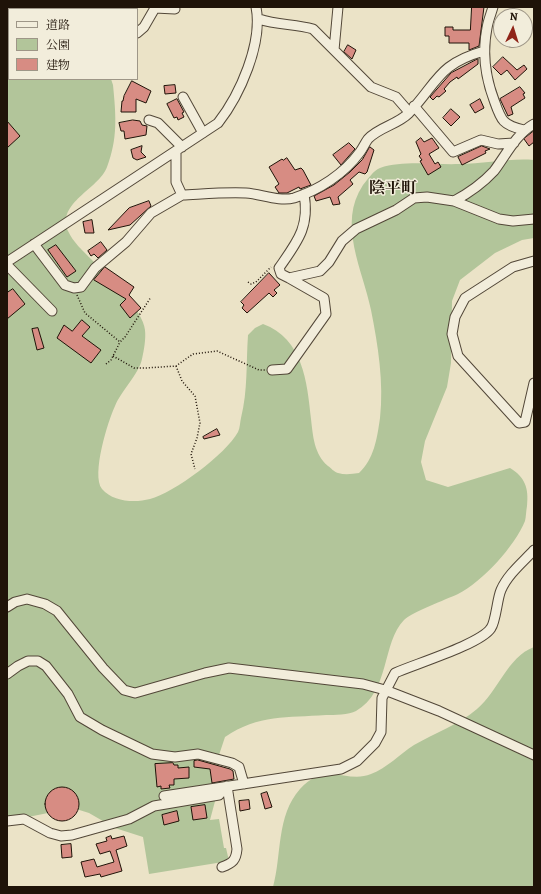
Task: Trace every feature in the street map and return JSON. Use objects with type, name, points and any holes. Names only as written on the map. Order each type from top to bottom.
[{"type":"street","points":[[138,32],[144,27],[155,7],[175,8]]},
{"type":"street","points":[[52,311],[7,264],[34,244],[218,123],[228,110],[240,86],[256,41],[258,19],[256,7]]},
{"type":"street","points":[[334,50],[338,7]]},
{"type":"street","points":[[493,7],[487,27],[484,52],[488,83],[499,115],[503,122],[511,127],[524,130]]},
{"type":"street","points":[[258,19],[273,24],[301,26],[313,29],[371,87],[396,97],[412,109],[453,152],[480,140],[498,144],[514,143]]},
{"type":"street","points":[[34,244],[65,285],[74,288],[81,287],[94,268],[126,242],[151,213],[182,195],[244,193],[260,194],[283,199],[292,198],[317,189],[334,178],[360,153],[368,139],[399,121],[412,109],[432,83],[451,64],[466,56],[484,52]]},
{"type":"street","points":[[183,96],[203,133]]},
{"type":"street","points":[[149,120],[158,123],[179,150],[176,182],[182,195]]},
{"type":"street","points":[[454,201],[481,184],[524,130],[534,124]]},
{"type":"street","points":[[272,370],[287,369],[326,314],[324,298],[281,274],[279,268],[299,240],[303,229],[306,206],[304,194]]},
{"type":"street","points":[[289,278],[320,271],[329,262],[342,240],[356,229],[396,210],[414,198],[427,197],[454,201],[499,219],[512,221],[534,219]]},
{"type":"street","points":[[534,261],[513,267],[465,298],[455,317],[452,334],[458,356],[519,423],[524,422],[534,383]]},
{"type":"street","points":[[164,796],[341,769],[357,760],[375,743],[381,732],[382,698],[394,673],[474,641],[487,633],[492,627],[501,590],[512,573],[534,550]]},
{"type":"street","points":[[7,607],[15,602],[26,599],[44,604],[57,611],[103,668],[124,690],[135,693],[205,672],[229,668],[363,684],[386,690],[439,711],[534,755]]},
{"type":"street","points":[[7,674],[28,661],[38,661],[46,666],[68,694],[80,717],[102,730],[152,754],[174,757],[198,754],[232,762],[239,767],[244,784]]},
{"type":"street","points":[[7,821],[24,819],[50,833],[61,836],[72,835],[129,819],[154,806],[219,795],[227,786]]},
{"type":"street","points":[[222,867],[232,863],[236,857],[237,849],[227,786]]},
{"type":"path","points":[[248,282],[251,284],[256,282],[272,266],[279,268]]},
{"type":"path","points":[[74,288],[85,313],[120,342]]},
{"type":"path","points":[[106,364],[109,363],[120,342],[126,337],[151,297]]},
{"type":"path","points":[[113,356],[134,368],[176,366],[193,354],[217,351],[259,370],[272,370]]},
{"type":"path","points":[[176,366],[182,381],[195,396],[199,416],[200,423],[198,438],[191,454],[195,469]]},
{"type":"green space","points":[[7,7],[48,8],[8,8],[8,80],[111,80],[113,85],[115,136],[111,156],[103,175],[73,204],[68,212],[66,221],[68,231],[73,239],[131,303],[143,322],[145,330],[145,344],[140,365],[115,406],[108,423],[99,461],[99,482],[102,489],[112,497],[118,499],[138,501],[150,499],[172,489],[198,472],[223,451],[232,441],[239,430],[243,408],[246,387],[248,335],[255,328],[263,324],[276,331],[287,340],[295,351],[305,376],[315,444],[323,461],[334,471],[341,474],[359,473],[368,461],[374,448],[381,405],[380,364],[374,323],[354,247],[352,231],[352,215],[356,200],[363,185],[377,169],[399,164],[468,164],[534,160],[534,238],[522,240],[495,253],[460,280],[452,301],[451,363],[447,387],[425,441],[421,462],[426,480],[448,487],[510,468],[519,475],[525,484],[527,494],[525,521],[506,552],[477,581],[458,594],[422,609],[404,620],[397,629],[392,641],[375,692],[367,703],[356,711],[341,714],[274,718],[250,724],[225,737],[219,755],[218,790],[210,820],[219,819],[224,848],[226,848],[229,861],[149,874],[143,837],[115,828],[89,813],[73,808],[28,817],[7,819]]},
{"type":"green space","points":[[534,647],[534,887],[273,887],[283,823],[292,800],[300,789],[309,781],[318,776],[336,775],[354,777],[371,774],[414,745],[470,715],[491,694],[517,659]]},
{"type":"building","points":[[472,7],[484,7],[479,46],[469,50],[469,43],[449,43],[449,36],[445,36],[445,27],[453,27],[453,30],[470,30]]},
{"type":"building","points":[[348,45],[356,50],[352,59],[344,52]]},
{"type":"building","points":[[503,57],[517,70],[524,65],[527,69],[515,80],[507,70],[501,75],[493,67]]},
{"type":"building","points":[[478,59],[478,64],[458,79],[457,77],[450,82],[444,89],[446,91],[439,97],[437,96],[433,100],[430,97],[451,73]]},
{"type":"building","points":[[132,81],[151,91],[146,103],[136,99],[136,112],[121,112],[122,101]]},
{"type":"building","points":[[175,85],[176,93],[165,94],[164,86]]},
{"type":"building","points":[[520,87],[525,93],[523,94],[525,98],[511,107],[513,114],[508,116],[500,99]]},
{"type":"building","points":[[177,99],[184,112],[182,113],[184,117],[178,120],[177,117],[174,118],[167,104]]},
{"type":"building","points":[[480,99],[484,108],[475,113],[470,105]]},
{"type":"building","points":[[451,109],[460,117],[451,126],[443,118]]},
{"type":"building","points":[[133,120],[140,121],[142,125],[147,126],[146,135],[125,139],[124,131],[121,131],[119,123]]},
{"type":"building","points":[[7,121],[20,136],[7,148]]},
{"type":"building","points":[[534,131],[534,142],[529,146],[524,139]]},
{"type":"building","points":[[421,138],[424,142],[432,138],[439,148],[429,154],[435,164],[438,162],[441,167],[428,175],[420,161],[422,160],[419,156],[421,154],[416,142]]},
{"type":"building","points":[[349,143],[355,149],[341,165],[333,155]]},
{"type":"building","points":[[142,146],[141,152],[146,157],[137,160],[133,158],[131,150]]},
{"type":"building","points":[[482,146],[490,149],[485,151],[486,153],[462,165],[458,157]]},
{"type":"building","points":[[370,147],[374,150],[367,172],[365,174],[359,172],[350,180],[353,184],[338,197],[340,204],[333,205],[330,197],[316,201],[314,196],[334,185],[350,172],[362,160]]},
{"type":"building","points":[[287,158],[295,170],[301,168],[303,170],[311,185],[300,189],[299,187],[287,193],[279,193],[275,187],[279,184],[269,167],[282,159]]},
{"type":"building","points":[[149,201],[151,206],[130,225],[108,230],[129,208]]},
{"type":"building","points":[[92,220],[94,233],[85,233],[83,222]]},
{"type":"building","points":[[101,242],[107,250],[98,258],[94,254],[91,256],[88,251]]},
{"type":"building","points":[[56,245],[76,271],[67,277],[48,250]]},
{"type":"building","points":[[105,267],[134,287],[129,295],[141,308],[130,318],[120,305],[126,299],[94,280]]},
{"type":"building","points":[[269,273],[280,285],[274,290],[277,293],[273,297],[269,293],[247,313],[242,308],[244,305],[241,302]]},
{"type":"building","points":[[13,289],[25,304],[7,319],[7,293]]},
{"type":"building","points":[[82,320],[90,327],[82,336],[101,350],[91,363],[57,338],[64,325],[72,331]]},
{"type":"building","points":[[38,328],[44,348],[37,350],[32,329]]},
{"type":"building","points":[[217,429],[220,435],[204,439],[203,437]]},
{"type":"building","points":[[198,760],[230,769],[233,771],[234,779],[212,783],[210,769],[194,767],[194,761]]},
{"type":"building","points":[[173,763],[174,765],[178,765],[178,768],[189,767],[189,778],[174,779],[174,785],[169,785],[170,788],[161,789],[161,786],[157,787],[155,764]]},
{"type":"building","points":[[65,787],[74,792],[78,797],[78,811],[74,816],[69,820],[59,821],[55,820],[46,811],[45,801],[46,797],[55,788]]},
{"type":"building","points":[[267,792],[272,807],[265,809],[261,794]]},
{"type":"building","points":[[249,800],[250,809],[240,811],[239,801]]},
{"type":"building","points":[[205,805],[207,818],[193,820],[191,807]]},
{"type":"building","points":[[177,811],[179,821],[164,825],[162,815]]},
{"type":"building","points":[[111,836],[112,839],[124,836],[127,846],[116,850],[122,871],[101,877],[100,874],[85,877],[81,862],[94,859],[97,867],[114,862],[110,851],[100,854],[96,844],[107,841],[106,838]]},
{"type":"building","points":[[71,844],[72,857],[62,858],[61,845]]},
{"type":"district","name":"陰平町","points":[[393,189]]}]
